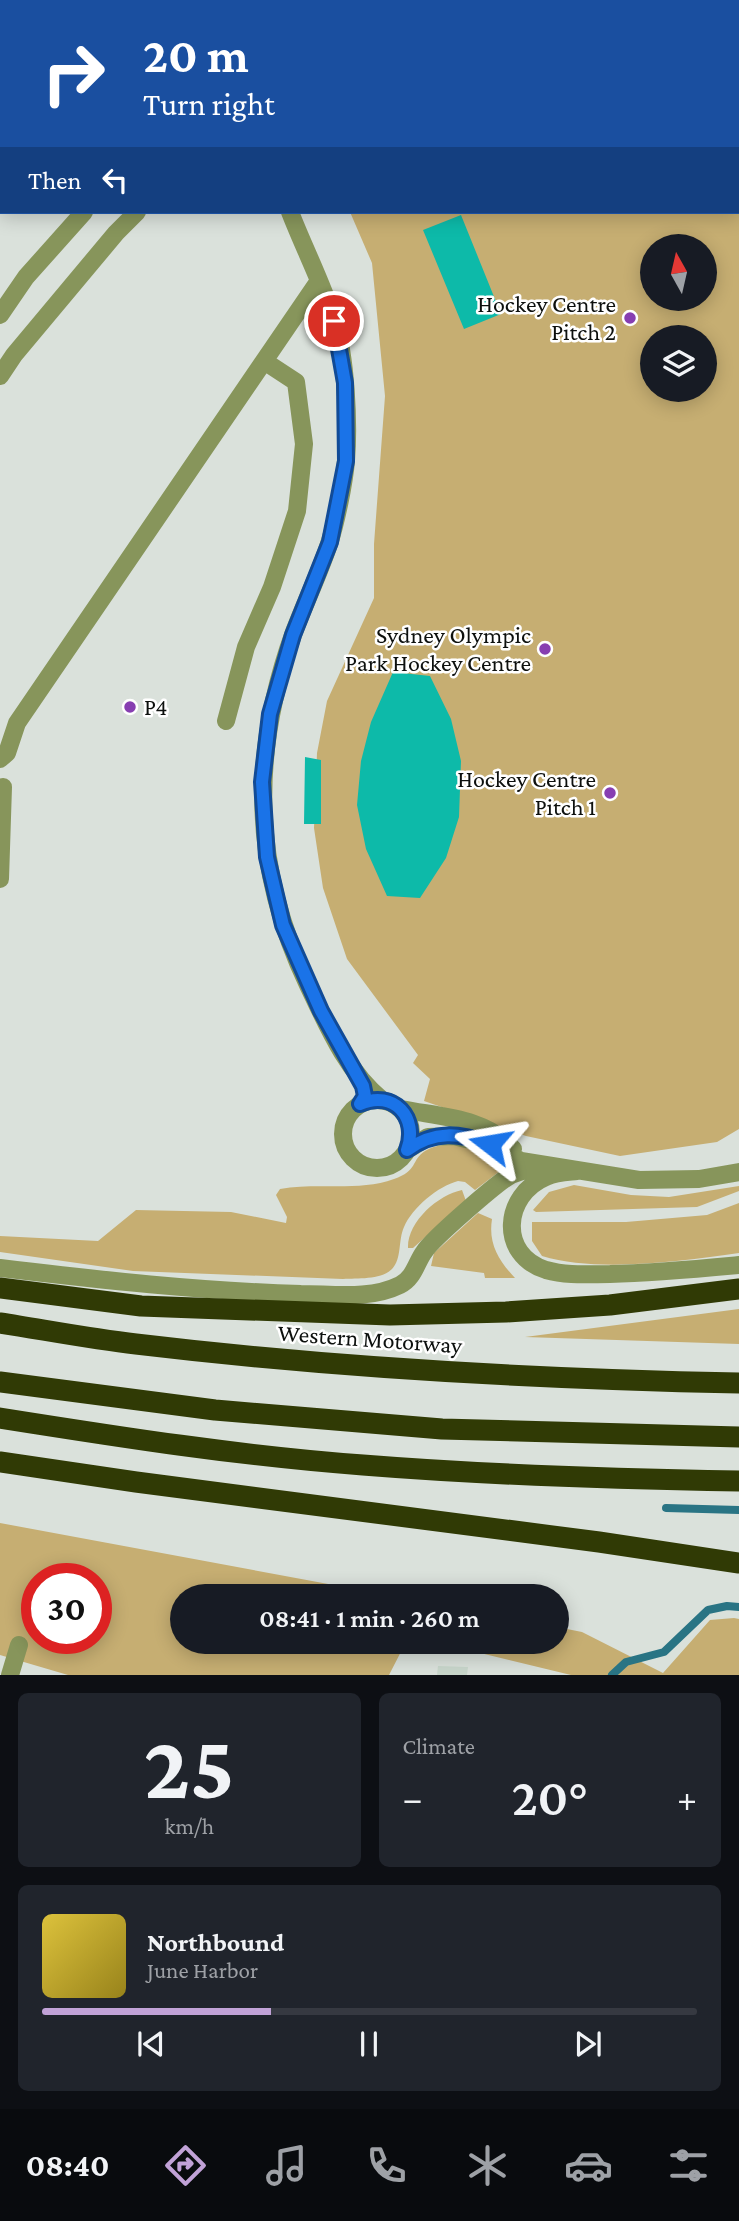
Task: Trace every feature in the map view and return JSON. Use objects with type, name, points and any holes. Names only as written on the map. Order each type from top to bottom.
[{"type":"highway","points":[[0,1288],[141,1306],[390,1315],[506,1312],[610,1305],[739,1289]]},
{"type":"highway","name":"Western Motorway","points":[[0,1323],[134,1344],[366,1366],[597,1380],[739,1383]]},
{"type":"highway","points":[[0,1382],[215,1410],[442,1429],[739,1437]]},
{"type":"highway","points":[[0,1418],[122,1437],[360,1465],[628,1480],[739,1480]]},
{"type":"highway","points":[[0,1462],[739,1563]]},
{"type":"street","points":[[0,315],[26,277],[82,214]]},
{"type":"street","points":[[0,376],[116,233],[135,214]]},
{"type":"street","points":[[291,214],[334,321],[345,383],[346,461],[330,542],[293,635],[270,714],[262,782],[267,857],[283,925],[321,1011],[358,1075],[365,1093],[360,1104],[350,1114],[343,1132],[348,1152],[354,1159],[362,1165],[381,1168],[391,1166],[400,1159],[411,1140],[408,1118],[401,1109]]},
{"type":"street","points":[[0,759],[7,752],[17,723],[318,282]]},
{"type":"street","points":[[226,721],[246,647],[272,587],[297,511],[304,444],[296,382],[264,361]]},
{"type":"street","points":[[0,878],[3,787]]},
{"type":"street","points":[[358,1075],[382,1100],[401,1109],[453,1118],[484,1128],[502,1139],[521,1161]]},
{"type":"street","points":[[360,1104],[382,1100]]},
{"type":"street","points":[[407,1150],[428,1137],[454,1136],[490,1144],[521,1161],[639,1180],[699,1180],[739,1172]]},
{"type":"street","points":[[0,1268],[240,1292],[369,1295],[407,1280],[425,1250],[506,1178],[528,1169],[552,1166]]},
{"type":"street","points":[[577,1171],[543,1178],[527,1191],[514,1209],[511,1226],[513,1240],[525,1257],[536,1266],[554,1272],[588,1274],[667,1272],[739,1265]]},
{"type":"street","points":[[10,1675],[19,1644]]},
{"type":"shaded area","name":"Sydney Olympic Park Hockey Centre","points":[[351,214],[739,214],[739,1129],[717,1142],[620,1156],[526,1136],[424,1101],[430,1079],[413,1063],[418,1055],[347,959],[323,888],[314,828],[317,753],[327,701],[374,598],[374,544],[385,396],[372,263]]},
{"type":"shaded area","points":[[462,1144],[491,1149],[504,1168],[475,1190],[465,1182],[458,1181],[426,1199],[413,1212],[404,1227],[395,1265],[387,1273],[376,1277],[343,1279],[133,1271],[0,1252],[0,1236],[98,1241],[136,1210],[231,1212],[286,1223],[287,1217],[276,1195],[280,1189],[380,1183],[407,1173],[421,1154],[429,1149]]},
{"type":"shaded area","points":[[574,1185],[631,1195],[669,1197],[739,1186],[739,1191],[697,1207],[533,1210],[549,1192]]},
{"type":"shaded area","points":[[462,1190],[466,1201],[413,1248],[408,1248],[413,1229],[426,1211],[443,1198]]},
{"type":"shaded area","points":[[739,1203],[739,1253],[640,1264],[588,1264],[542,1256],[532,1241],[532,1222],[626,1222],[707,1215]]},
{"type":"shaded area","points":[[478,1213],[492,1219],[496,1252],[515,1278],[485,1278],[484,1273],[431,1266],[434,1253]]},
{"type":"shaded area","points":[[739,1309],[739,1344],[525,1337]]},
{"type":"shaded area","points":[[0,1523],[328,1584],[170,1584],[170,1654],[400,1654],[389,1675],[68,1675],[0,1655]]},
{"type":"shaded area","points":[[739,1619],[739,1675],[571,1675],[484,1654],[569,1654],[569,1629],[582,1632],[663,1673],[710,1620]]},
{"type":"shaded area","points":[[438,1666],[468,1667],[467,1675],[437,1675]]},
{"type":"building","points":[[461,215],[501,314],[464,329],[423,230]]},
{"type":"building","points":[[393,672],[430,676],[451,719],[461,761],[459,817],[446,858],[420,898],[387,896],[366,849],[357,805],[361,761],[371,722]]},
{"type":"building","points":[[305,757],[321,760],[321,824],[304,824]]},
{"type":"waterway","points":[[666,1508],[739,1510]]},
{"type":"waterway","points":[[612,1675],[626,1662],[664,1652],[708,1610],[727,1606],[739,1607]]},
{"type":"place","name":"Hockey Centre Pitch 2","points":[[630,318]]},
{"type":"place","name":"Sydney Olympic Park Hockey Centre","points":[[545,649]]},
{"type":"place","name":"P4","points":[[130,707]]},
{"type":"place","name":"Hockey Centre Pitch 1","points":[[610,793]]},
{"type":"route","points":[[334,321],[345,383],[346,461],[330,542],[293,635],[270,714],[262,782],[267,857],[283,925],[303,975],[365,1090],[360,1104],[382,1100],[401,1109],[408,1118],[411,1129],[407,1150],[428,1137],[436,1136],[454,1136],[490,1144]]}]
